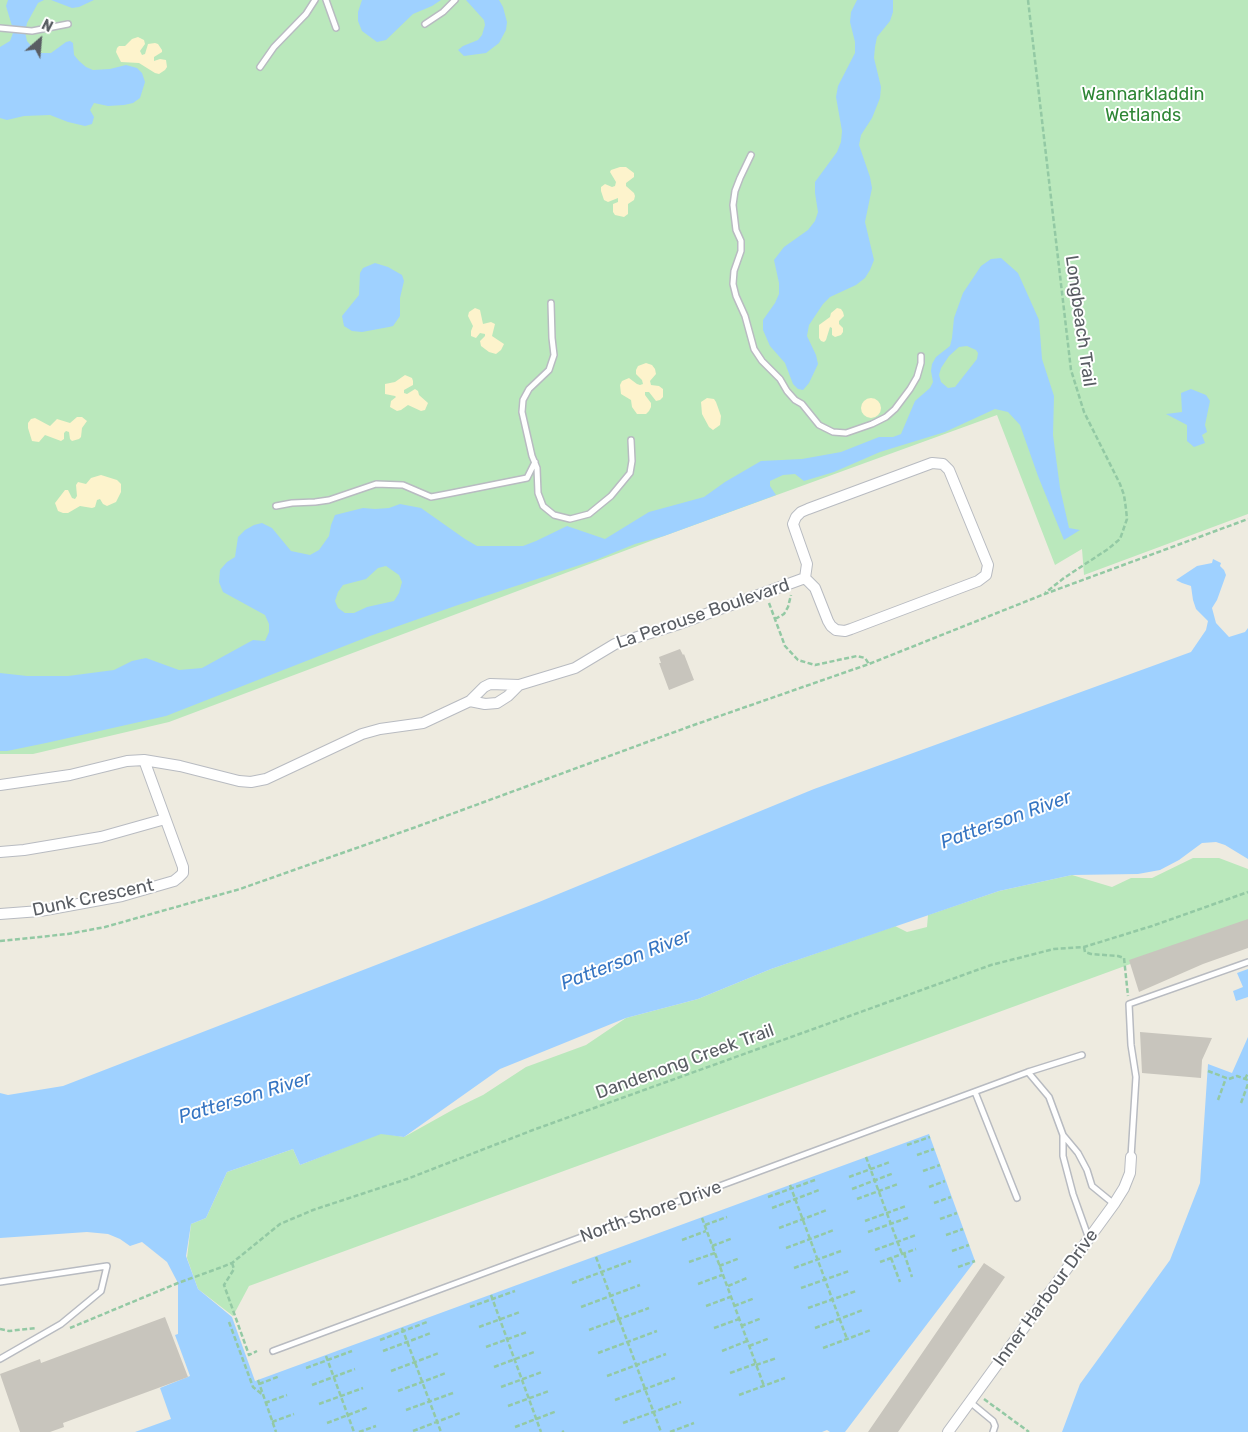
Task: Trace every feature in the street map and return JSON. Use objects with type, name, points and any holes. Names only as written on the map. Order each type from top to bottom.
[{"type":"street","points":[[935,463],[944,465],[948,470],[988,567],[985,577],[978,581],[845,631],[836,630],[831,626],[815,588],[805,578],[806,560],[793,524],[798,514],[935,463]]},
{"type":"street","name":"La Perouse Boulevard","points":[[0,785],[70,775],[127,761],[144,760],[251,782],[266,778],[362,734],[380,729],[423,723],[470,701],[484,687],[490,684],[519,684],[577,667],[615,644],[668,628],[805,578]]},
{"type":"street","name":"La Perouse Boulevard","points":[[470,701],[485,704],[497,703],[508,696],[519,684]]},
{"type":"street","name":"Dunk Crescent","points":[[0,914],[40,911],[122,896],[174,880],[183,873],[144,760]]},
{"type":"street","points":[[0,852],[24,850],[101,837],[165,819]]},
{"type":"street","name":"Inner Harbour Drive","points":[[948,1432],[1114,1204],[1124,1188],[1130,1173],[1131,1157]]},
{"type":"lane","points":[[260,67],[274,47],[306,14],[315,0]]},
{"type":"lane","points":[[326,0],[336,28]]},
{"type":"lane","points":[[425,24],[443,12],[455,0]]},
{"type":"lane","points":[[0,28],[32,31],[68,24]]},
{"type":"lane","points":[[751,155],[735,191],[733,205],[734,219],[741,241],[741,251],[734,272],[733,284],[745,316],[754,349],[762,362],[780,379],[787,391],[795,400],[802,404],[808,414],[819,425],[833,432],[846,433],[872,424],[886,417],[895,409],[917,377],[921,356]]},
{"type":"lane","points":[[551,303],[554,355],[549,370],[528,389],[523,400],[522,412],[535,462],[538,493],[543,506],[554,515],[570,519],[589,514],[611,496],[630,473],[632,460],[631,440]]},
{"type":"lane","points":[[276,506],[330,500],[376,484],[403,485],[431,497],[439,496],[527,478],[535,462]]},
{"type":"lane","points":[[1131,1157],[1136,1076],[1131,1045],[1129,1004],[1248,962]]},
{"type":"lane","name":"North Shore Drive","points":[[273,1351],[1028,1072],[1082,1055]]},
{"type":"lane","points":[[1028,1072],[1049,1098],[1063,1135],[1078,1154],[1087,1170],[1092,1186],[1114,1204]]},
{"type":"lane","points":[[974,1092],[1017,1198]]},
{"type":"lane","points":[[1063,1135],[1063,1156],[1073,1194],[1089,1240]]},
{"type":"lane","points":[[0,1282],[107,1266],[101,1291],[61,1324],[0,1359]]},
{"type":"lane","points":[[973,1398],[993,1420],[995,1426],[992,1432]]},
{"type":"path","name":"Longbeach Trail","points":[[1028,0],[1071,370],[1084,412],[1120,484],[1124,495],[1127,519],[1120,538],[1108,550],[1064,578],[1042,595]]},
{"type":"path","points":[[0,942],[68,934],[105,927],[225,894],[869,664],[1042,595],[1248,519]]},
{"type":"path","points":[[775,619],[784,614],[788,608],[792,593],[788,584]]},
{"type":"path","points":[[766,592],[785,646],[798,660],[815,665],[857,656],[864,658],[869,664]]},
{"type":"path","name":"Dandenong Creek Trail","points":[[147,1295],[232,1263],[280,1224],[313,1210],[407,1179],[533,1130],[991,965],[1054,949],[1084,947],[1152,926],[1248,892]]},
{"type":"path","points":[[1084,947],[1085,952],[1091,954],[1124,958],[1129,1004]]},
{"type":"path","points":[[1208,1071],[1226,1078],[1237,1076],[1247,1081]]},
{"type":"path","points":[[1240,1103],[1248,1073]]},
{"type":"path","points":[[1218,1100],[1226,1078]]},
{"type":"path","points":[[907,1146],[930,1137]]},
{"type":"path","points":[[917,1155],[934,1148]]},
{"type":"path","points":[[866,1157],[912,1277]]},
{"type":"path","points":[[848,1177],[890,1162]]},
{"type":"path","points":[[923,1171],[940,1165]]},
{"type":"path","points":[[852,1188],[894,1173]]},
{"type":"path","points":[[768,1197],[791,1187],[816,1180]]},
{"type":"path","points":[[928,1187],[945,1181]]},
{"type":"path","points":[[856,1199],[898,1184]]},
{"type":"path","points":[[791,1187],[847,1339]]},
{"type":"path","points":[[772,1208],[819,1190]]},
{"type":"path","points":[[934,1203],[951,1197]]},
{"type":"path","points":[[865,1221],[906,1206]]},
{"type":"path","points":[[779,1228],[826,1210]]},
{"type":"path","points":[[940,1219],[957,1213]]},
{"type":"path","points":[[704,1226],[727,1217]]},
{"type":"path","points":[[868,1232],[910,1217]]},
{"type":"path","points":[[702,1218],[764,1386]]},
{"type":"path","points":[[946,1235],[963,1229]]},
{"type":"path","points":[[786,1248],[834,1230]]},
{"type":"path","points":[[682,1240],[707,1231]]},
{"type":"path","points":[[875,1250],[916,1235]]},
{"type":"path","points":[[712,1246],[733,1238]]},
{"type":"path","points":[[952,1251],[969,1245]]},
{"type":"path","points":[[880,1262],[916,1249]]},
{"type":"path","points":[[794,1268],[841,1251]]},
{"type":"path","points":[[689,1262],[715,1253]]},
{"type":"path","points":[[596,1257],[661,1432]]},
{"type":"path","points":[[720,1266],[740,1258]]},
{"type":"path","points":[[890,1258],[900,1282]]},
{"type":"path","points":[[572,1283],[631,1261]]},
{"type":"path","points":[[958,1267],[975,1261]]},
{"type":"path","points":[[232,1263],[234,1269],[224,1285],[249,1354],[257,1351]]},
{"type":"path","points":[[801,1288],[849,1271]]},
{"type":"path","points":[[698,1284],[722,1275]]},
{"type":"path","points":[[727,1286],[747,1278]]},
{"type":"path","points":[[581,1307],[640,1285]]},
{"type":"path","points":[[470,1307],[514,1291]]},
{"type":"path","points":[[808,1308],[856,1291]]},
{"type":"path","points":[[491,1295],[541,1432]]},
{"type":"path","points":[[706,1306],[731,1297]]},
{"type":"path","points":[[734,1306],[755,1298]]},
{"type":"path","points":[[590,1330],[649,1308]]},
{"type":"path","points":[[815,1328],[863,1310]]},
{"type":"path","points":[[479,1327],[520,1312]]},
{"type":"path","points":[[742,1326],[762,1318]]},
{"type":"path","points":[[714,1328],[739,1319]]},
{"type":"path","points":[[230,1322],[253,1388],[263,1395]]},
{"type":"path","points":[[380,1340],[427,1322]]},
{"type":"path","points":[[403,1330],[440,1432]]},
{"type":"path","points":[[823,1348],[870,1330]]},
{"type":"path","points":[[598,1353],[657,1331]]},
{"type":"path","points":[[486,1347],[527,1332]]},
{"type":"path","points":[[383,1351],[431,1333]]},
{"type":"path","points":[[749,1346],[770,1338]]},
{"type":"path","points":[[722,1351],[747,1341]]},
{"type":"path","points":[[306,1368],[352,1351]]},
{"type":"path","points":[[494,1367],[534,1352]]},
{"type":"path","points":[[391,1371],[439,1353]]},
{"type":"path","points":[[607,1376],[666,1354]]},
{"type":"path","points":[[326,1356],[354,1432]]},
{"type":"path","points":[[730,1373],[777,1358]]},
{"type":"path","points":[[312,1385],[355,1369]]},
{"type":"path","points":[[501,1387],[542,1372]]},
{"type":"path","points":[[398,1391],[446,1373]]},
{"type":"path","points":[[276,1432],[258,1382],[280,1376]]},
{"type":"path","points":[[615,1400],[674,1378]]},
{"type":"path","points":[[739,1395],[785,1378]]},
{"type":"path","points":[[319,1404],[362,1388]]},
{"type":"path","points":[[508,1406],[549,1391]]},
{"type":"path","points":[[406,1410],[454,1393]]},
{"type":"path","points":[[265,1403],[287,1395]]},
{"type":"path","points":[[973,1398],[1029,1432]]},
{"type":"path","points":[[623,1423],[681,1402]]},
{"type":"path","points":[[327,1423],[369,1407]]},
{"type":"path","points":[[515,1426],[557,1411]]},
{"type":"path","points":[[413,1431],[460,1413]]},
{"type":"path","points":[[272,1422],[294,1414]]},
{"type":"path","points":[[670,1432],[694,1423]]},
{"type":"path","points":[[359,1432],[376,1426]]},
{"type":"green space","name":"Wannarkladdin Wetlands","points":[[0,0],[1248,0],[1248,514],[1084,575],[1082,549],[1055,565],[997,415],[664,536],[169,722],[33,754],[0,754]]},
{"type":"green space","points":[[1193,858],[1219,858],[1248,869],[1248,921],[249,1286],[233,1316],[198,1289],[187,1258],[191,1224],[206,1218],[227,1172],[293,1149],[300,1165],[381,1133],[404,1137],[483,1095],[526,1067],[586,1045],[626,1018],[698,999],[771,969],[895,926],[907,932],[927,927],[928,915],[999,891],[1072,875],[1112,887],[1131,878],[1152,878]]},
{"type":"sand","points":[[138,37],[144,40],[145,44],[140,51],[142,55],[145,54],[148,44],[158,44],[162,52],[154,57],[154,61],[166,60],[167,67],[165,70],[159,74],[139,63],[121,62],[116,52],[117,48],[125,46],[132,39]]},
{"type":"sand","points":[[620,167],[626,167],[634,173],[634,177],[626,183],[626,186],[635,196],[634,200],[628,204],[628,214],[624,217],[615,215],[613,212],[613,204],[618,202],[618,198],[608,202],[604,200],[601,191],[601,187],[605,184],[612,187],[615,186],[616,182],[610,172]]},
{"type":"sand","points":[[475,308],[480,310],[483,324],[491,322],[495,324],[492,336],[504,344],[496,354],[489,352],[481,346],[480,341],[485,334],[480,333],[476,338],[471,336],[473,326],[468,316],[469,312]]},
{"type":"sand","points":[[837,308],[841,309],[844,316],[839,321],[843,332],[835,337],[832,335],[832,328],[830,327],[826,340],[824,342],[821,341],[819,338],[819,325],[830,317],[831,313]]},
{"type":"sand","points":[[646,363],[652,365],[655,369],[656,374],[650,381],[651,385],[659,386],[663,389],[663,397],[656,401],[649,392],[645,392],[651,407],[646,414],[637,414],[632,407],[631,400],[621,394],[620,385],[622,381],[629,378],[637,384],[643,384],[636,374],[636,370],[638,366]]},
{"type":"sand","points":[[405,375],[412,378],[413,385],[404,390],[404,393],[407,394],[415,389],[418,391],[419,395],[428,403],[425,410],[421,411],[408,405],[397,411],[390,407],[391,401],[396,397],[385,394],[385,384],[395,382]]},
{"type":"sand","points":[[707,398],[714,399],[721,416],[720,425],[713,430],[709,427],[702,414],[701,402]]},
{"type":"sand","points":[[871,398],[878,401],[881,408],[878,415],[871,418],[864,415],[861,408],[864,401]]},
{"type":"sand","points":[[77,417],[82,417],[87,421],[82,428],[79,439],[72,441],[69,432],[66,431],[64,439],[61,441],[45,435],[39,442],[32,441],[28,428],[28,423],[31,419],[35,418],[50,426],[57,419],[70,423]]},
{"type":"sand","points":[[101,475],[117,480],[121,484],[121,492],[116,502],[107,506],[100,499],[97,500],[95,507],[92,508],[80,506],[68,513],[58,511],[55,503],[65,490],[68,490],[72,498],[75,499],[78,482],[86,484],[91,478]]},
{"type":"water","points":[[8,0],[44,0],[38,3],[27,23],[25,32],[27,41],[33,48],[41,53],[51,53],[70,41],[73,43],[74,55],[86,67],[93,70],[110,69],[126,65],[137,68],[142,73],[145,82],[140,98],[133,103],[124,105],[108,106],[94,103],[90,110],[94,117],[92,124],[85,126],[50,115],[24,116],[7,120],[0,118],[0,47],[10,41],[13,33],[6,6]]},
{"type":"water","points":[[51,0],[94,0],[72,8]]},
{"type":"water","points":[[362,0],[441,0],[413,14],[386,40],[377,42],[362,31],[358,21],[358,12]]},
{"type":"water","points":[[466,0],[499,0],[503,7],[507,22],[506,30],[499,43],[486,53],[464,56],[458,50],[478,40],[482,35],[485,25],[484,20]]},
{"type":"water","points":[[857,0],[893,0],[893,12],[890,21],[877,37],[875,47],[874,58],[881,87],[880,98],[872,118],[861,135],[859,145],[872,188],[865,222],[874,260],[865,278],[856,285],[830,297],[809,325],[807,336],[818,364],[809,383],[803,390],[798,389],[793,384],[785,363],[770,346],[763,330],[763,320],[779,294],[779,283],[774,260],[784,247],[808,230],[815,221],[818,212],[815,182],[837,152],[841,142],[842,131],[836,97],[838,86],[855,53],[855,42],[850,22],[851,12]]},
{"type":"water","points":[[1001,258],[1018,273],[1039,320],[1042,359],[1054,396],[1053,435],[1060,488],[1069,528],[1080,530],[1064,540],[1020,425],[1008,412],[995,409],[945,432],[880,452],[834,472],[804,481],[795,474],[783,475],[770,481],[770,486],[776,495],[664,536],[635,544],[598,559],[370,636],[166,716],[46,743],[0,751],[0,673],[27,676],[68,676],[114,670],[132,661],[146,658],[179,670],[202,668],[253,640],[265,641],[269,632],[269,624],[265,615],[223,592],[219,582],[220,570],[235,557],[238,537],[254,525],[262,523],[272,528],[291,551],[310,555],[319,550],[329,536],[335,515],[363,508],[389,508],[400,504],[421,508],[477,546],[523,546],[567,526],[605,539],[649,512],[704,497],[761,461],[802,459],[841,452],[879,437],[893,437],[901,434],[915,401],[930,388],[933,382],[932,364],[936,357],[950,346],[954,318],[963,293],[981,266],[991,259]],"holes":[[[967,346],[976,350],[978,353],[977,359],[955,387],[948,388],[941,382],[939,375],[941,368],[949,356],[959,347]],[[386,566],[399,575],[402,582],[399,593],[394,601],[367,607],[354,613],[345,613],[338,608],[335,601],[343,585],[366,579],[378,568]]]},
{"type":"water","points":[[375,263],[388,267],[402,275],[404,281],[400,298],[400,316],[393,326],[362,332],[352,331],[344,326],[342,316],[359,295],[360,273],[363,268]]},
{"type":"water","points":[[1191,389],[1206,395],[1210,401],[1205,425],[1207,432],[1202,435],[1205,443],[1194,447],[1187,441],[1187,425],[1166,414],[1182,412],[1181,393]]},
{"type":"water","name":"Patterson River","points":[[1213,559],[1221,563],[1220,566],[1226,575],[1212,608],[1216,623],[1229,637],[1245,632],[1248,628],[1248,859],[1225,845],[1216,842],[1202,843],[1179,860],[1160,870],[1138,874],[1072,875],[999,891],[771,969],[698,999],[626,1018],[500,1069],[404,1137],[381,1134],[300,1165],[293,1149],[227,1172],[206,1218],[191,1224],[186,1256],[198,1289],[232,1317],[255,1381],[929,1134],[975,1261],[845,1432],[830,1432],[827,1430],[822,1432],[135,1432],[171,1419],[160,1388],[190,1376],[175,1335],[178,1334],[178,1283],[167,1262],[142,1242],[130,1246],[108,1234],[87,1232],[0,1238],[0,1093],[8,1095],[63,1086],[539,902],[814,789],[1191,652],[1206,630],[1208,621],[1196,609],[1191,586],[1176,580],[1197,566],[1212,563]]},
{"type":"water","points":[[1248,969],[1248,997],[1236,1001],[1233,991],[1243,987],[1237,973]]},
{"type":"water","points":[[1248,1037],[1248,1432],[1062,1432],[1080,1384],[1170,1260],[1200,1183],[1208,1064],[1232,1073]]},
{"type":"building","points":[[680,649],[684,654],[694,680],[669,690],[659,663],[661,663],[659,657]]},
{"type":"building","points":[[1248,919],[1248,948],[1203,964],[1139,992],[1129,960]]},
{"type":"building","points":[[1140,1032],[1212,1038],[1202,1060],[1201,1078],[1142,1073]]},
{"type":"building","points":[[984,1263],[1005,1277],[898,1432],[868,1432]]},
{"type":"building","points":[[165,1317],[188,1377],[63,1423],[64,1427],[50,1432],[20,1432],[0,1374],[40,1359],[41,1363]]}]
